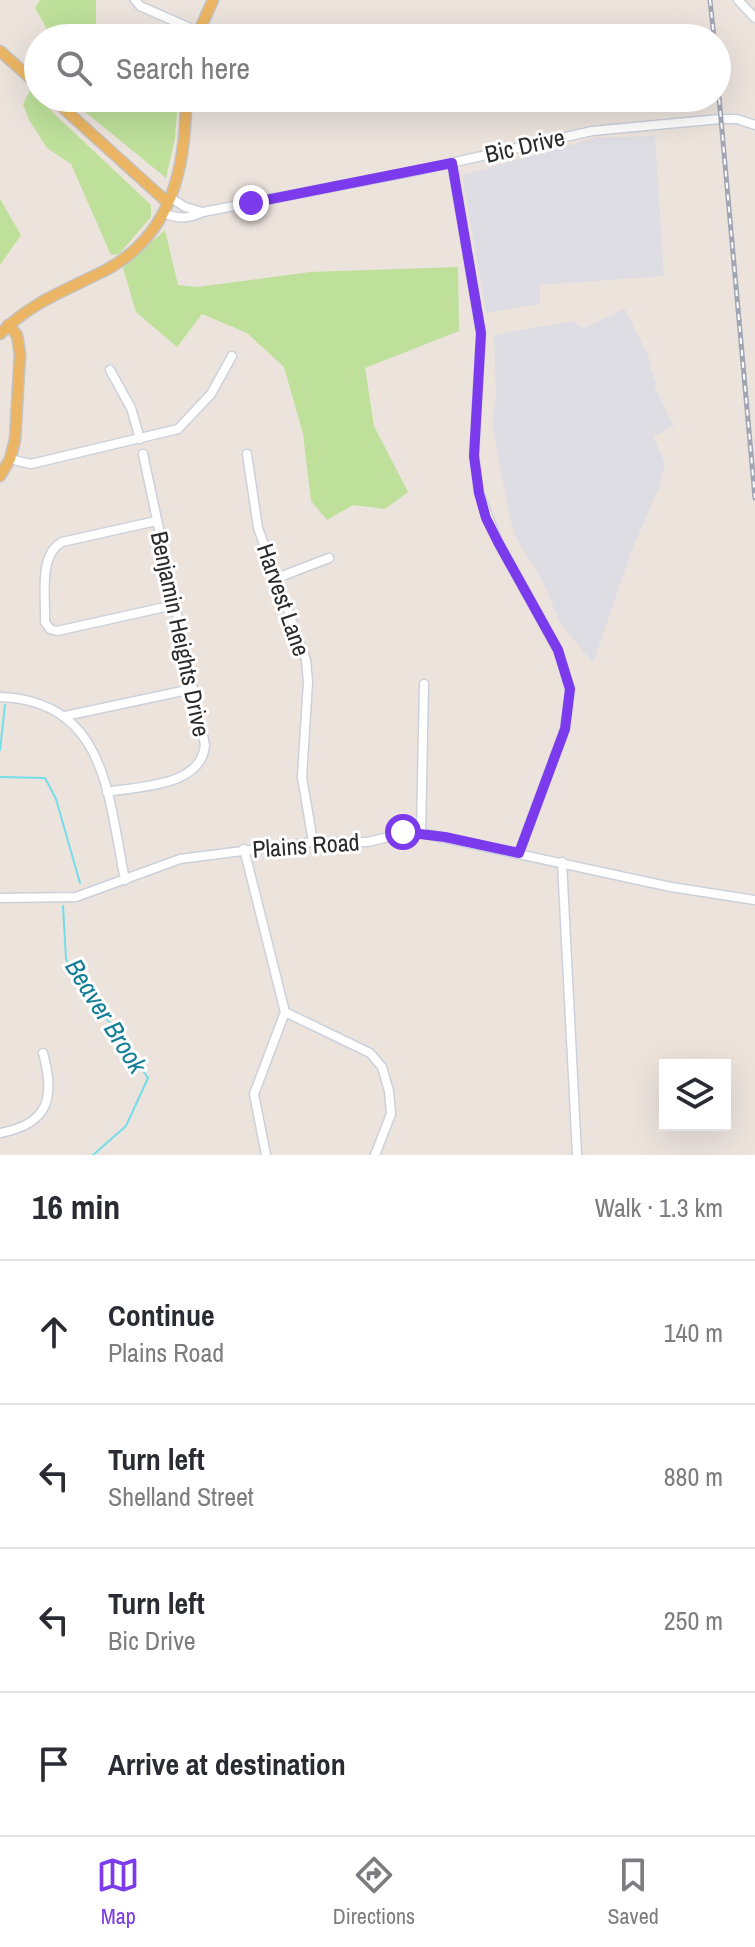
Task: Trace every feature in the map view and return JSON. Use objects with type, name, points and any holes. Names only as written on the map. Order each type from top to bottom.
[{"type":"main road","points":[[202,24],[213,0]]},
{"type":"main road","points":[[0,51],[24,72]]},
{"type":"main road","points":[[67,112],[167,205]]},
{"type":"main road","points":[[0,476],[10,459],[15,440],[20,354],[18,337],[4,330],[44,299],[120,262],[143,240],[167,205],[185,146],[186,112]]},
{"type":"street","points":[[135,0],[140,6],[175,24]]},
{"type":"street","points":[[738,0],[755,18]]},
{"type":"street","name":"Bic Drive","points":[[167,205],[180,218],[604,129],[720,119],[737,119],[755,125]]},
{"type":"street","points":[[452,163],[481,333],[474,456],[479,493],[486,518],[498,542],[558,650],[570,689],[565,729],[519,853]]},
{"type":"street","points":[[167,205],[203,212]]},
{"type":"street","points":[[10,459],[31,464],[178,429],[211,394],[232,356]]},
{"type":"street","points":[[110,370],[131,408],[140,439]]},
{"type":"street","name":"Benjamin Heights Drive","points":[[107,792],[176,779],[197,768],[205,745],[143,454]]},
{"type":"street","name":"Harvest Lane","points":[[247,454],[258,528],[306,660],[308,682],[302,777],[313,842]]},
{"type":"street","points":[[156,521],[62,542],[53,548],[47,562],[45,622],[50,629],[57,631],[174,605]]},
{"type":"street","points":[[277,578],[329,558]]},
{"type":"street","points":[[421,833],[424,684]]},
{"type":"street","points":[[65,716],[192,689]]},
{"type":"street","points":[[0,697],[35,701],[65,716],[78,728],[95,753],[107,792],[125,880]]},
{"type":"street","name":"Plains Road","points":[[0,898],[76,897],[173,861],[313,842],[368,842],[403,832],[519,853],[671,887],[755,900]]},
{"type":"street","points":[[244,849],[285,1012],[254,1094],[266,1155]]},
{"type":"street","points":[[562,862],[577,1155]]},
{"type":"street","points":[[285,1012],[370,1053],[382,1067],[391,1114],[375,1155]]},
{"type":"street","points":[[0,1133],[24,1125],[45,1107],[50,1084],[43,1053]]},
{"type":"shaded area","points":[[655,136],[664,276],[540,285],[540,304],[486,313],[462,175],[596,138]]},
{"type":"shaded area","points":[[625,309],[652,364],[649,366],[657,384],[654,386],[674,426],[653,436],[665,463],[659,488],[633,547],[593,663],[560,623],[545,586],[515,536],[492,424],[496,397],[494,335],[572,321],[584,328]]},
{"type":"green space","points":[[40,0],[96,0],[96,24],[44,24],[35,8]]},
{"type":"green space","points":[[26,112],[52,112],[151,205],[151,217],[119,254],[111,255],[71,164],[47,148]]},
{"type":"green space","points":[[85,112],[177,112],[166,178]]},
{"type":"green space","points":[[0,199],[21,235],[0,265]]},
{"type":"green space","points":[[165,230],[178,285],[197,287],[310,272],[458,267],[459,331],[365,368],[374,426],[408,492],[385,509],[353,505],[327,520],[311,501],[303,434],[284,367],[247,333],[202,314],[177,347],[136,312],[123,268]]},
{"type":"waterway","name":"Beaver Brook","points":[[0,750],[5,705]]},
{"type":"waterway","name":"Beaver Brook","points":[[0,777],[45,778],[56,799],[80,883]]},
{"type":"waterway","name":"Beaver Brook","points":[[63,906],[66,959],[93,1006],[109,1021],[148,1078],[126,1126],[93,1155]]},
{"type":"railway","points":[[710,0],[713,24]]},
{"type":"railway","points":[[720,112],[755,498]]},
{"type":"route","points":[[251,203],[452,163],[481,333],[474,456],[476,481],[486,518],[565,665],[570,689],[569,718],[519,853],[412,831],[403,832]]}]
